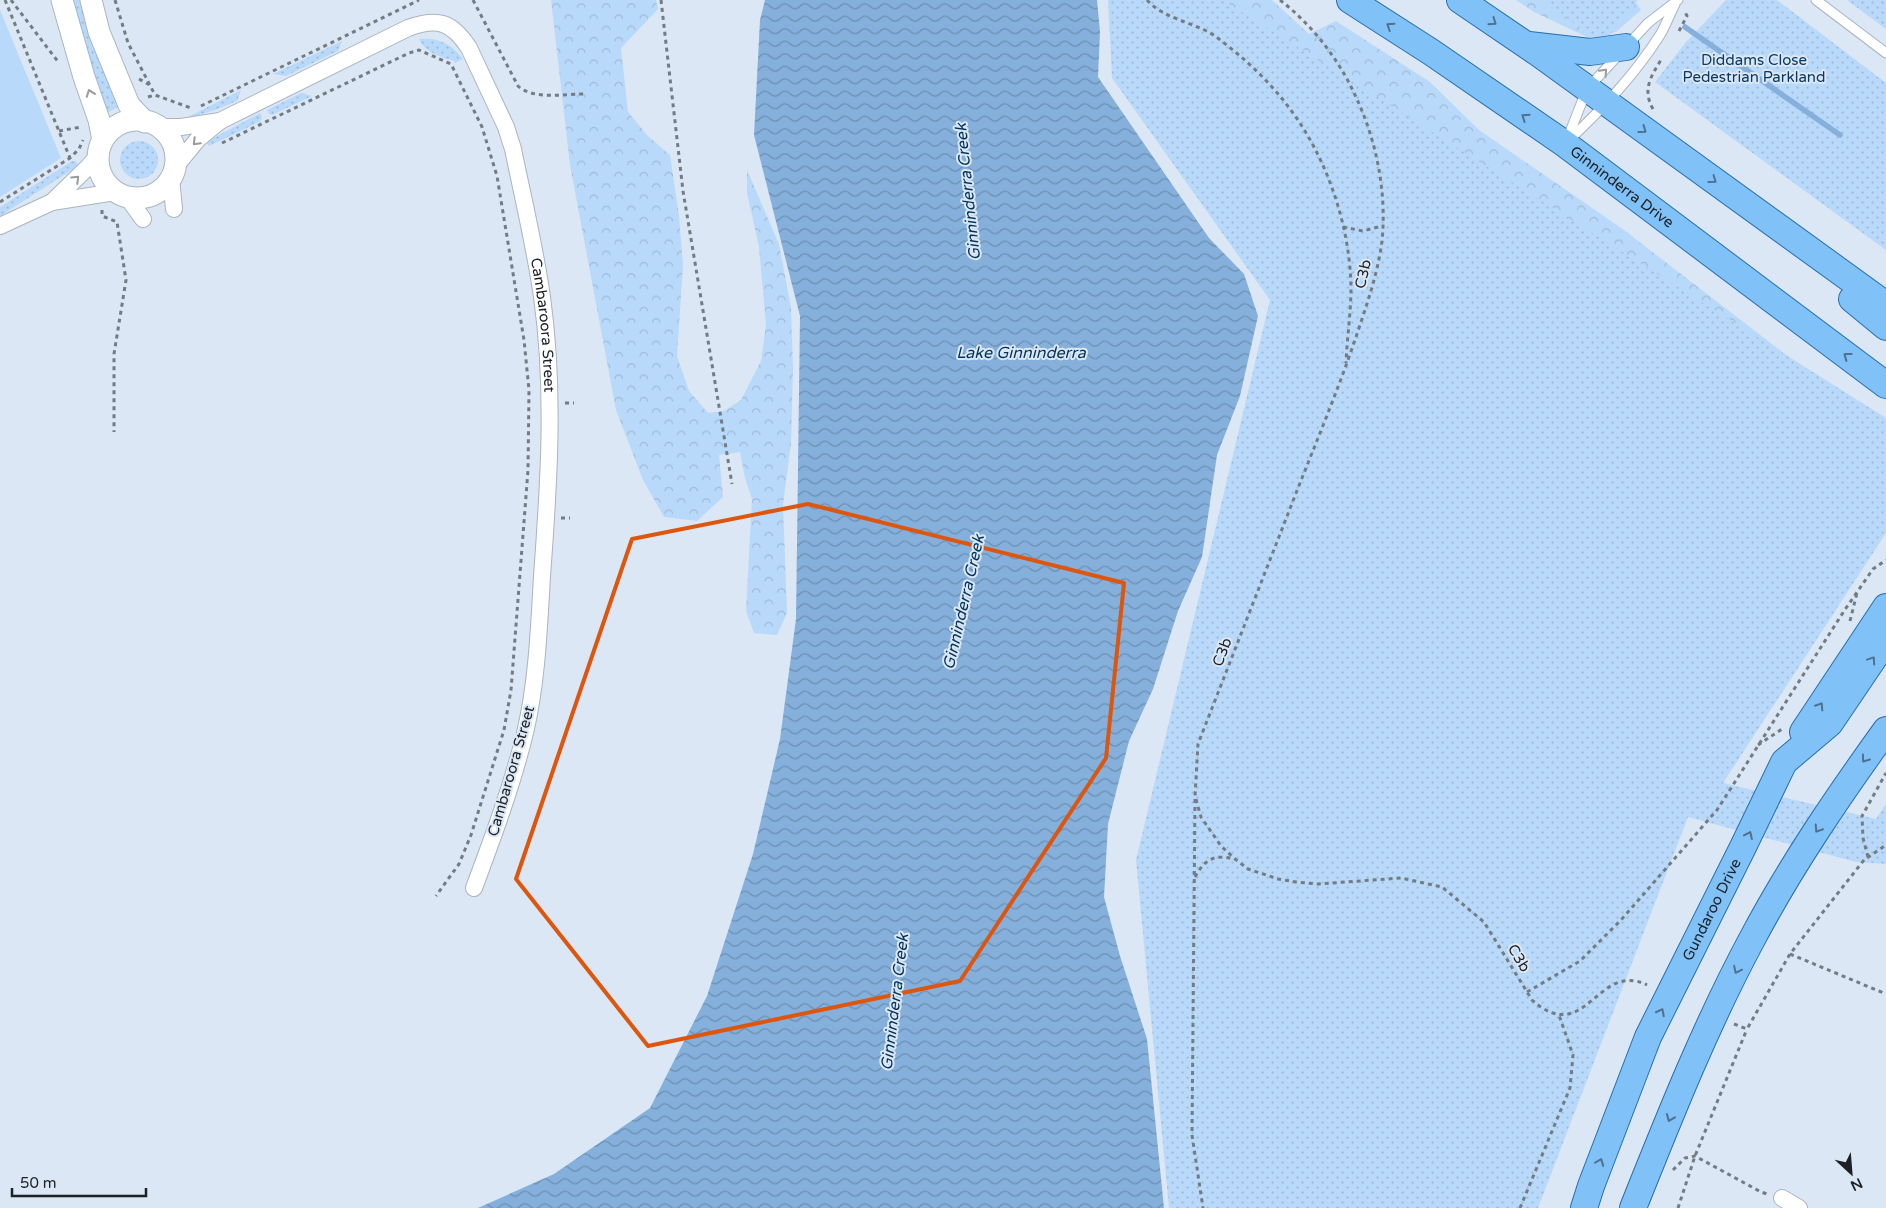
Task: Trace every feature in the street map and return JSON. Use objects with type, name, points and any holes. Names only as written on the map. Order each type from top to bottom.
[{"type":"main road","name":"Ginninderra Drive","points":[[1350,0],[1431,52],[1565,144],[1886,385]]},
{"type":"main road","points":[[1460,0],[1526,44],[1886,305]]},
{"type":"main road","points":[[1526,44],[1590,52],[1626,47]]},
{"type":"main road","points":[[1746,204],[1886,327]]},
{"type":"main road","points":[[1784,762],[1886,606]]},
{"type":"main road","name":"Gundaroo Drive","points":[[1584,1208],[1590,1186],[1648,1037],[1784,762],[1830,723],[1886,640]]},
{"type":"main road","points":[[1633,1208],[1687,1076],[1751,941],[1839,796],[1886,730]]},
{"type":"street","points":[[62,0],[84,77],[100,120],[100,172],[113,195],[143,219]]},
{"type":"street","points":[[91,0],[99,32],[129,105],[152,125],[164,131],[172,141],[176,153],[173,172],[174,209]]},
{"type":"street","name":"Cambaroora Street","points":[[173,172],[198,139],[220,121],[408,28],[430,22],[454,28],[462,36],[506,127],[513,149],[542,296],[550,385],[549,474],[539,632],[532,697],[524,734],[497,824],[474,888]]},
{"type":"street","name":"Cambaroora Street","points":[[152,125],[181,127],[220,121]]},
{"type":"street","points":[[52,202],[84,171],[115,127],[128,122],[152,125]]},
{"type":"street","points":[[0,226],[52,202],[113,195],[140,198],[152,195],[163,188],[173,172]]},
{"type":"street","points":[[1782,1198],[1799,1208]]},
{"type":"lane","points":[[1816,0],[1886,53]]},
{"type":"lane","points":[[1565,144],[1597,97],[1626,47],[1648,23],[1676,1]]},
{"type":"lane","points":[[1565,144],[1597,97],[1625,83],[1660,34],[1676,1]]},
{"type":"path","points":[[5,0],[70,158]]},
{"type":"path","points":[[11,0],[62,68]]},
{"type":"path","points":[[116,0],[128,43],[155,95],[194,109],[419,0]]},
{"type":"path","points":[[473,0],[518,86],[524,91],[535,94],[584,94]]},
{"type":"path","points":[[661,0],[683,191],[732,484]]},
{"type":"path","points":[[1147,0],[1159,11],[1217,37],[1255,68],[1288,105],[1314,146],[1334,191],[1343,227],[1351,287],[1345,369]]},
{"type":"path","name":"C3b","points":[[1280,0],[1292,9],[1321,40],[1346,75],[1364,114],[1377,155],[1382,197],[1382,240],[1374,282],[1345,369],[1198,744],[1195,796],[1202,817],[1221,846],[1234,860],[1248,869],[1278,879],[1296,882],[1318,884],[1401,878],[1442,887],[1484,922],[1527,992],[1542,1008],[1559,1015]]},
{"type":"path","points":[[1675,37],[1687,16],[1676,1]]},
{"type":"path","points":[[216,146],[409,53],[419,50],[451,64],[482,127],[493,160],[517,287],[528,390],[528,470],[518,622],[511,690],[504,730],[493,769],[471,835],[459,864],[436,896]]},
{"type":"path","points":[[1658,114],[1649,100],[1648,88],[1650,77],[1665,53]]},
{"type":"path","points":[[0,202],[76,153],[84,138],[83,127]]},
{"type":"path","points":[[76,153],[84,171]]},
{"type":"path","points":[[113,195],[101,206],[102,216],[117,222],[126,280],[114,354],[114,432]]},
{"type":"path","points":[[1343,227],[1363,231],[1382,226]]},
{"type":"path","points":[[1527,992],[1580,960],[1622,920],[1716,810],[1873,568],[1886,560]]},
{"type":"path","points":[[1868,857],[1863,838],[1862,816],[1886,772]]},
{"type":"path","points":[[1195,796],[1192,1135],[1203,1208]]},
{"type":"path","points":[[1678,1208],[1695,1156],[1747,1029],[1790,954],[1847,879],[1868,857],[1886,845]]},
{"type":"path","points":[[1194,879],[1200,868],[1208,860],[1221,856],[1234,860]]},
{"type":"path","points":[[1790,954],[1886,994]]},
{"type":"path","points":[[1520,1208],[1570,1088],[1573,1055],[1559,1015],[1566,1015],[1578,1010],[1591,1002],[1612,984],[1638,980],[1647,985]]},
{"type":"path","points":[[1734,1024],[1747,1029]]},
{"type":"path","points":[[1669,1178],[1672,1170],[1685,1158],[1695,1156],[1761,1192],[1782,1198]]},
{"type":"highlighted area","points":[[808,504],[1124,583],[1106,758],[960,981],[648,1046],[516,879],[632,539]]},
{"type":"green space","points":[[69,0],[85,0],[120,106],[107,113]]},
{"type":"green space","points":[[551,0],[656,0],[658,9],[621,48],[628,112],[648,136],[670,155],[679,216],[683,265],[677,356],[689,391],[708,413],[724,411],[741,400],[761,361],[766,325],[759,247],[747,193],[747,170],[779,244],[791,308],[793,368],[791,443],[783,505],[787,613],[777,635],[754,633],[746,611],[752,499],[745,478],[740,452],[719,455],[723,497],[697,521],[664,517],[643,480],[616,410],[570,165]]},
{"type":"green space","points":[[1108,0],[1223,0],[1886,418],[1886,533],[1723,783],[1876,819],[1886,804],[1886,864],[1856,862],[1688,817],[1538,1208],[1169,1208],[1136,860],[1270,300],[1112,78]]},
{"type":"green space","points":[[1180,0],[1272,0],[1309,34],[1336,21],[1430,82],[1479,130],[1624,230],[1846,401]]},
{"type":"green space","points":[[1516,0],[1634,0],[1641,10],[1616,32],[1589,38],[1534,12]]},
{"type":"green space","points":[[1542,0],[1638,0],[1603,44]]},
{"type":"green space","name":"Diddams Close Pedestrian Parkland","points":[[1726,0],[1777,0],[1886,83],[1886,250],[1655,82],[1686,42]]},
{"type":"green space","points":[[1847,0],[1886,0],[1886,29]]},
{"type":"green space","points":[[0,10],[61,158],[0,197]]},
{"type":"green space","points":[[419,39],[438,40],[454,49],[463,59],[455,63],[434,54]]},
{"type":"green space","points":[[342,41],[338,51],[286,76],[273,74]]},
{"type":"green space","points":[[241,90],[237,101],[189,118],[190,116]]},
{"type":"green space","points":[[301,93],[312,96],[272,115],[269,114],[267,110]]},
{"type":"green space","points":[[260,113],[261,121],[209,146],[206,142]]},
{"type":"green space","points":[[139,141],[153,146],[158,160],[153,174],[139,179],[125,174],[120,160],[125,146]]},
{"type":"green space","points":[[72,161],[76,161],[78,166],[0,216],[0,207]]},
{"type":"water","name":"Lake Ginninderra","points":[[765,0],[1097,0],[1100,32],[1098,77],[1209,238],[1244,274],[1258,316],[1240,396],[1217,455],[1202,557],[1178,611],[1153,689],[1129,741],[1108,824],[1104,897],[1120,956],[1147,1039],[1164,1208],[478,1208],[554,1174],[650,1108],[707,996],[753,854],[780,739],[796,619],[800,316],[754,135],[760,20]]},
{"type":"waterway","points":[[1685,27],[1840,135]]},
{"type":"water label","name":"Ginninderra Creek","points":[[967,192]]},
{"type":"water label","name":"Ginninderra Creek","points":[[963,602]]},
{"type":"water label","name":"Ginninderra Creek","points":[[894,1002]]}]
